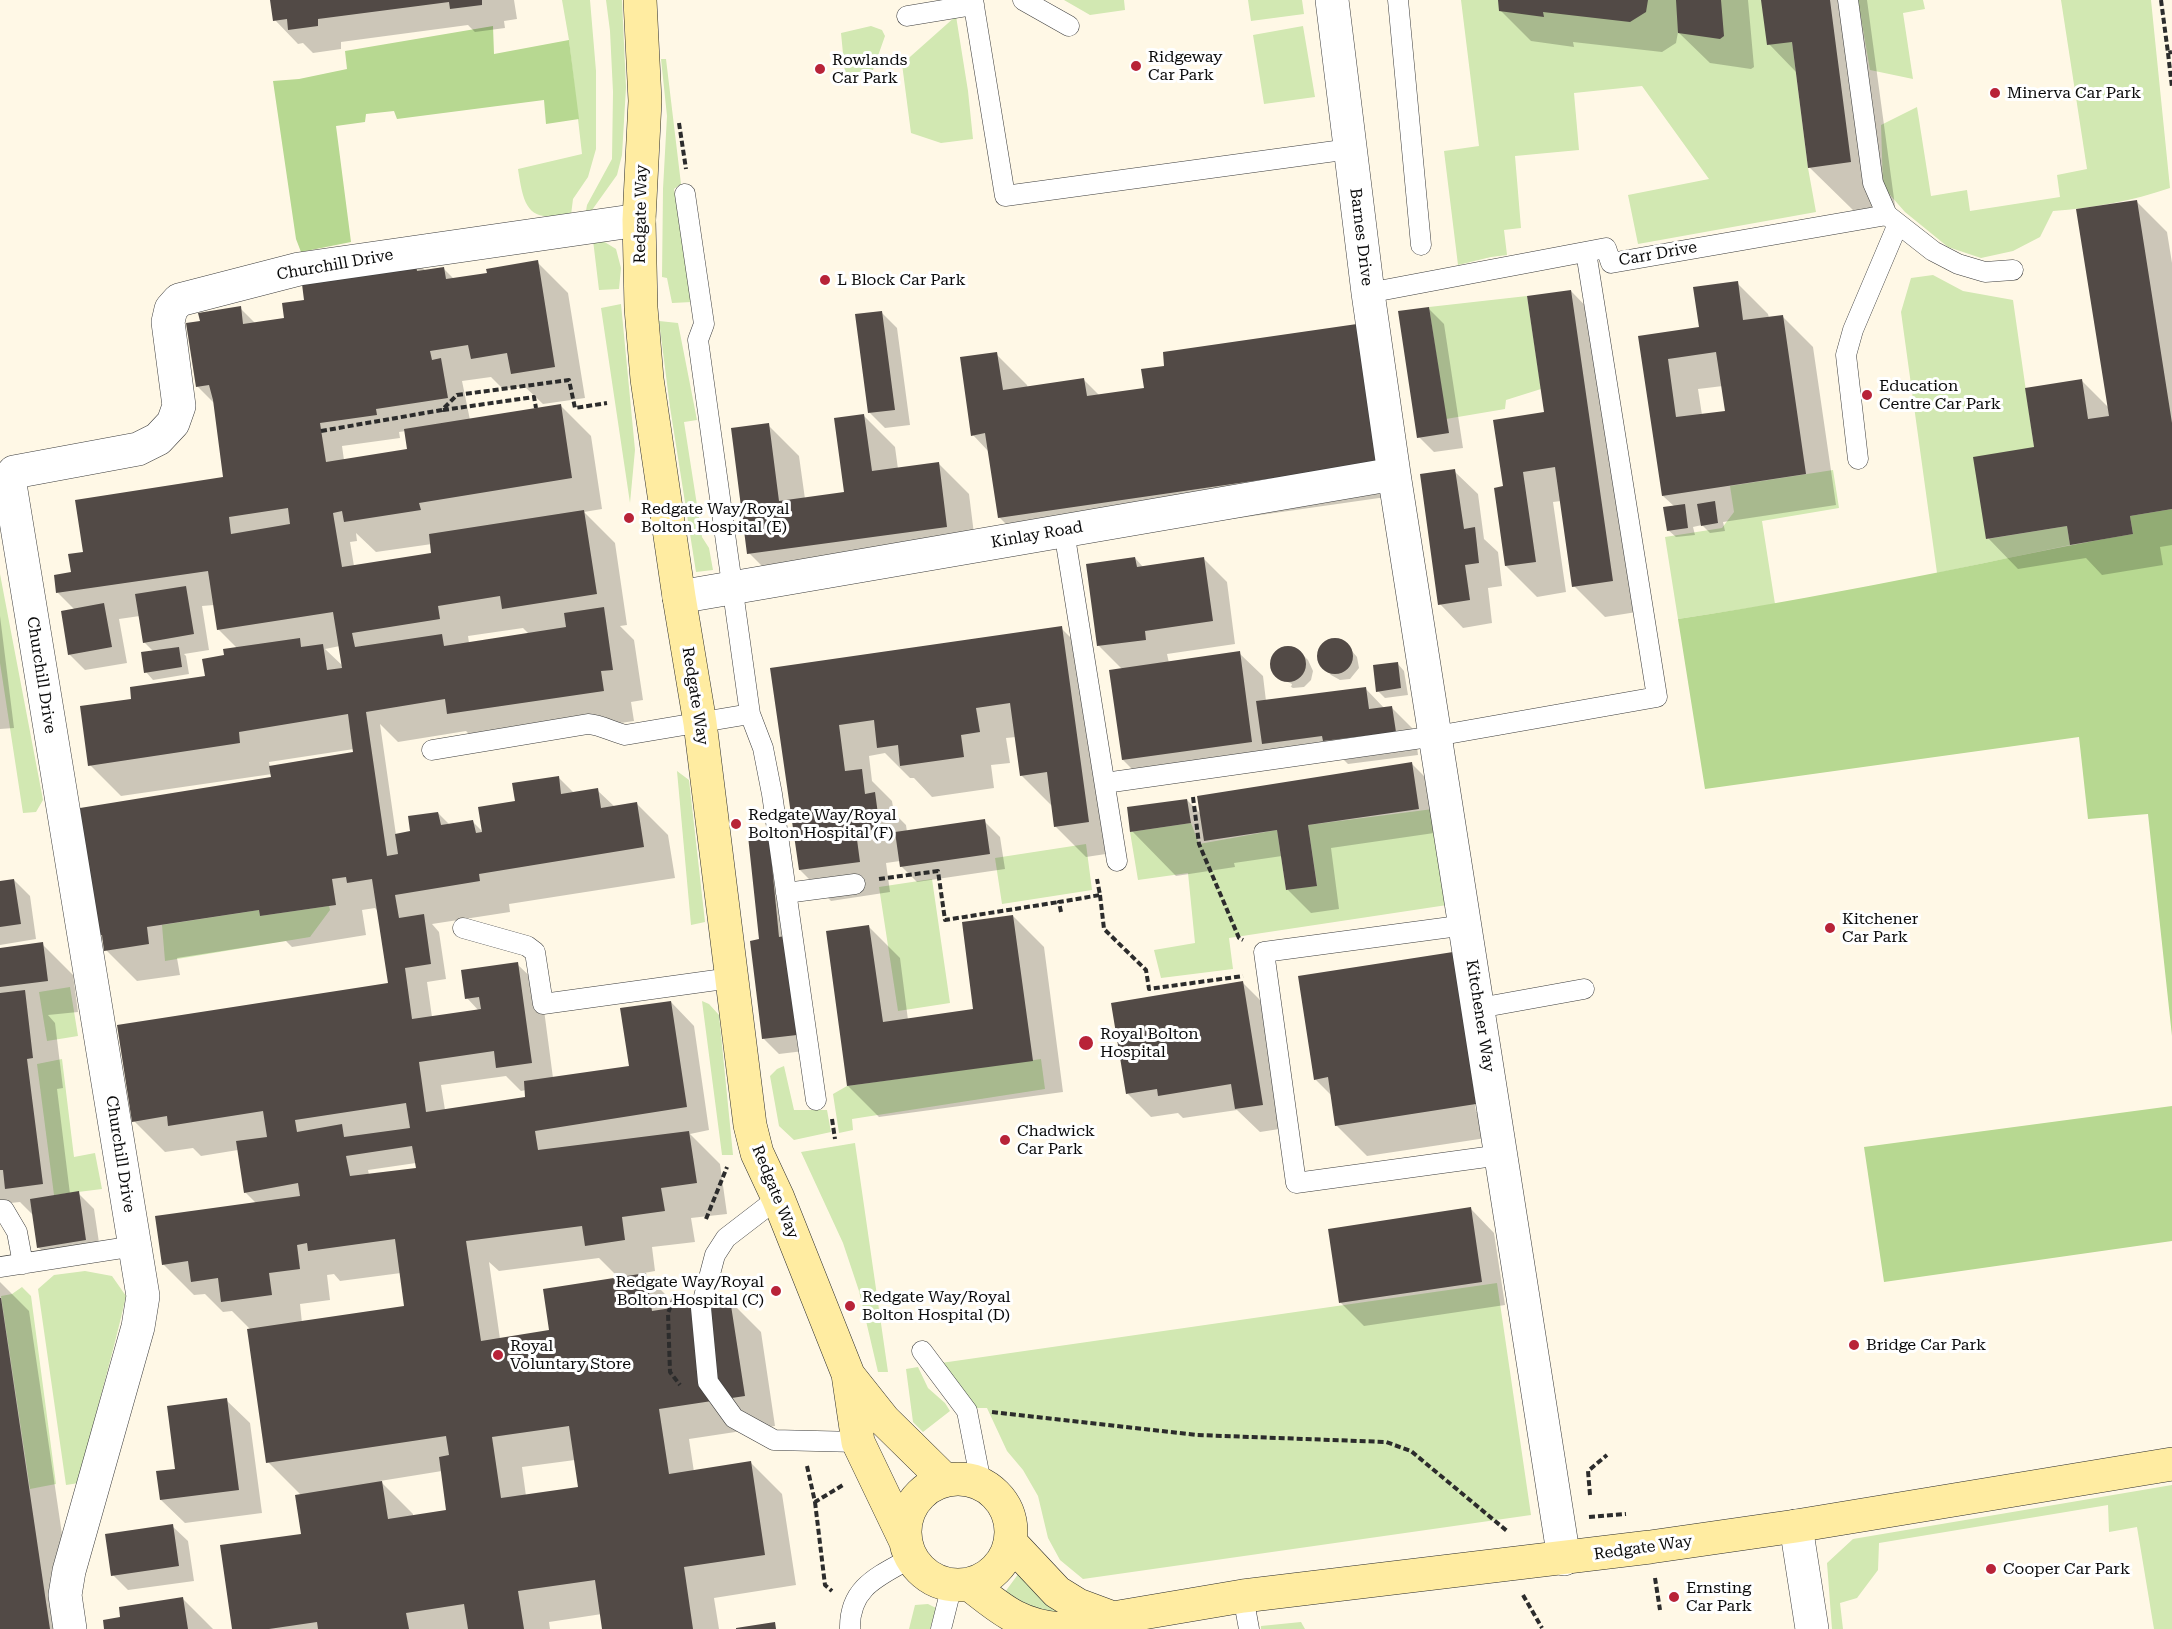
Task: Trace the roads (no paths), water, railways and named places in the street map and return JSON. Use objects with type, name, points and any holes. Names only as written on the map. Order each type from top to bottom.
[{"type":"street","name":"Redgate Way","points":[[640,0],[645,101],[639,220],[640,308],[647,379],[700,723],[750,1125],[757,1154],[778,1198],[848,1374],[864,1456],[908,1549],[921,1571],[936,1581],[960,1585],[1002,1610],[1011,1626],[1061,1629]]},
{"type":"street","name":"Barnes Drive","points":[[1332,0],[1368,293],[1394,474]]},
{"type":"street","name":"Churchill Drive","points":[[70,1629],[65,1595],[69,1570],[138,1327],[143,1296],[9,478],[14,472],[138,449],[158,439],[173,423],[179,406],[168,322],[171,309],[179,300],[299,269],[639,220]]},
{"type":"street","name":"Kinlay Road","points":[[679,597],[1394,474]]},
{"type":"street","name":"Kitchener Way","points":[[1394,474],[1564,1559]]},
{"type":"street","name":"Redgate Way","points":[[848,1374],[884,1420],[945,1480]]},
{"type":"street","name":"Redgate Way","points":[[1067,1629],[1093,1627],[1113,1618],[1243,1596],[1650,1547],[1796,1526],[2172,1464]]},
{"type":"street","points":[[908,1549],[904,1525],[914,1503],[930,1486],[945,1480],[963,1478],[981,1483],[996,1493],[1006,1508],[1011,1525],[1011,1543],[996,1570],[984,1579],[960,1585]]},
{"type":"street","points":[[1796,1526],[1812,1629]]},
{"type":"street","name":"Redgate Way","points":[[1011,1543],[1057,1592],[1078,1605],[1113,1618]]},
{"type":"lane","points":[[1023,0],[1069,26]]},
{"type":"lane","points":[[1398,0],[1421,245]]},
{"type":"lane","points":[[1848,0],[1873,183],[1893,219],[1932,250],[1958,264],[1984,272],[2013,270]]},
{"type":"lane","points":[[907,16],[974,3],[1005,196],[1350,149]]},
{"type":"lane","points":[[686,194],[704,324],[698,340],[750,714],[763,748],[772,794],[816,1100]]},
{"type":"lane","points":[[1858,459],[1846,355],[1893,219]]},
{"type":"lane","name":"Carr Drive","points":[[1368,293],[1606,248],[1611,263],[1893,219]]},
{"type":"lane","points":[[1105,783],[1436,736],[1657,697],[1586,252]]},
{"type":"lane","points":[[1064,531],[1117,861]]},
{"type":"lane","points":[[432,750],[588,724],[598,724],[615,733],[625,735],[750,714]]},
{"type":"lane","points":[[786,893],[855,884]]},
{"type":"lane","points":[[1466,925],[1264,952],[1296,1183],[1502,1155]]},
{"type":"lane","points":[[463,928],[527,946],[535,952],[543,1004],[731,978]]},
{"type":"lane","points":[[1479,1008],[1584,989]]},
{"type":"lane","points":[[778,1198],[726,1238],[715,1255],[701,1308],[708,1382],[734,1418],[774,1440],[864,1456]]},
{"type":"lane","points":[[0,1210],[4,1210],[17,1232],[23,1264]]},
{"type":"lane","points":[[0,1267],[135,1246]]},
{"type":"lane","points":[[922,1351],[967,1411],[981,1483]]},
{"type":"lane","points":[[849,1629],[849,1614],[858,1595],[872,1579],[908,1549]]},
{"type":"lane","points":[[941,1629],[960,1585]]},
{"type":"lane","points":[[1243,1596],[1249,1629]]},
{"type":"place","name":"Ridgeway Car Park","points":[[1136,66]]},
{"type":"place","name":"Rowlands Car Park","points":[[820,69]]},
{"type":"place","name":"Minerva Car Park","points":[[1995,93]]},
{"type":"place","name":"L Block Car Park","points":[[825,280]]},
{"type":"place","name":"Education Centre Car Park","points":[[1867,395]]},
{"type":"place","name":"Redgate Way/Royal Bolton Hospital (E)","points":[[629,518]]},
{"type":"place","name":"Redgate Way/Royal Bolton Hospital (F)","points":[[736,824]]},
{"type":"place","name":"Kitchener Car Park","points":[[1830,928]]},
{"type":"place","name":"Royal Bolton Hospital","points":[[1086,1043]]},
{"type":"place","name":"Chadwick Car Park","points":[[1005,1140]]},
{"type":"place","name":"Redgate Way/Royal Bolton Hospital (C)","points":[[776,1291]]},
{"type":"place","name":"Redgate Way/Royal Bolton Hospital (D)","points":[[850,1306]]},
{"type":"place","name":"Bridge Car Park","points":[[1854,1345]]},
{"type":"place","name":"Royal Voluntary Store","points":[[498,1355]]},
{"type":"place","name":"Cooper Car Park","points":[[1991,1569]]},
{"type":"place","name":"Ernsting Car Park","points":[[1674,1597]]}]
